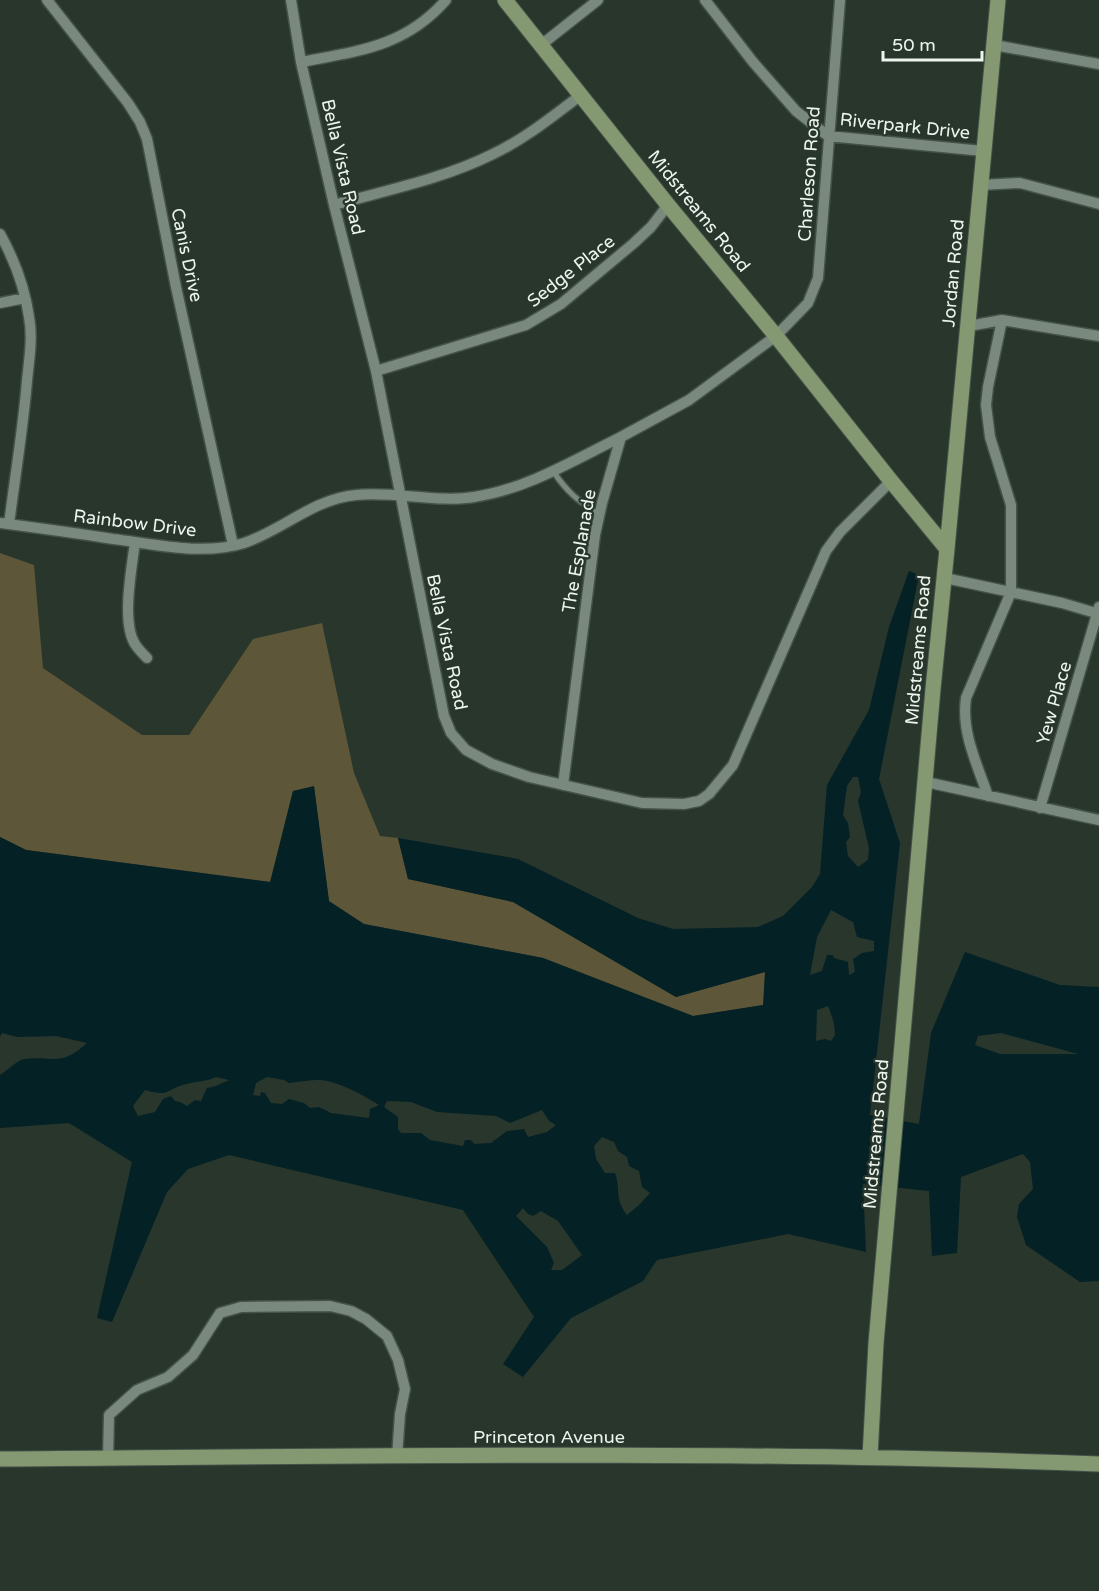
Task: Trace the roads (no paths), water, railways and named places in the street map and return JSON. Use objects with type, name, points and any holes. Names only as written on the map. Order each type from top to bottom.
[{"type":"street","name":"Canis Drive","points":[[47,0],[128,103],[147,139],[176,287],[233,545]]},
{"type":"street","name":"Bella Vista Road","points":[[291,0],[301,62],[376,371],[444,716],[451,733],[466,750],[492,764],[529,777],[642,803],[684,804],[699,801],[709,794],[732,765],[826,551],[840,532],[891,482]]},
{"type":"street","points":[[301,62],[388,43],[409,32],[446,0]]},
{"type":"street","name":"Midstreams Road","points":[[505,0],[947,549],[876,1343],[870,1457]]},
{"type":"street","points":[[541,45],[598,0]]},
{"type":"street","name":"Riverpark Drive","points":[[705,0],[753,62],[796,111],[828,136],[983,151]]},
{"type":"street","name":"Charleson Road","points":[[776,336],[808,303],[818,278],[840,0]]},
{"type":"street","name":"Jordan Road","points":[[947,549],[999,0]]},
{"type":"street","points":[[994,45],[1099,64]]},
{"type":"street","points":[[334,205],[447,174],[493,154],[530,133],[581,95]]},
{"type":"street","points":[[980,185],[1020,183],[1099,204]]},
{"type":"street","name":"Sedge Place","points":[[376,371],[526,325],[561,304],[634,243],[668,205]]},
{"type":"street","points":[[0,234],[11,256],[30,318],[25,402],[5,523]]},
{"type":"street","points":[[0,303],[25,298]]},
{"type":"street","points":[[969,326],[1002,320],[1099,336]]},
{"type":"street","points":[[988,796],[966,730],[964,712],[966,698],[1011,592],[1011,506],[990,437],[986,405],[1002,320]]},
{"type":"street","points":[[621,437],[689,400],[776,336]]},
{"type":"street","name":"Rainbow Drive","points":[[5,523],[135,542],[206,548],[233,545],[244,543],[266,533],[325,501],[355,495],[400,494],[443,499],[473,498],[505,490],[554,471],[621,437]]},
{"type":"street","name":"The Esplanade","points":[[563,785],[593,547],[621,437]]},
{"type":"street","points":[[135,542],[129,626],[134,643],[147,658]]},
{"type":"street","points":[[945,578],[1098,611]]},
{"type":"street","name":"Yew Place","points":[[1040,808],[1098,611]]},
{"type":"street","points":[[926,782],[1099,820]]},
{"type":"street","points":[[108,1459],[109,1415],[136,1390],[168,1377],[193,1355],[220,1313],[241,1307],[330,1306],[351,1311],[366,1319],[387,1336],[398,1360],[405,1389],[400,1414],[397,1457]]},
{"type":"street","name":"Princeton Avenue","points":[[0,1459],[870,1457],[1099,1464]]},
{"type":"lane","points":[[554,471],[565,489],[575,499],[600,515]]},
{"type":"water","points":[[909,571],[919,575],[879,779],[900,843],[870,1115],[919,1124],[931,1033],[965,952],[1060,985],[1099,987],[1099,1281],[1080,1282],[1026,1245],[1017,1217],[1019,1204],[1033,1189],[1030,1162],[1023,1154],[961,1177],[957,1253],[932,1256],[929,1191],[863,1184],[866,1252],[788,1234],[657,1260],[643,1281],[571,1318],[523,1377],[503,1364],[534,1317],[463,1210],[229,1155],[188,1169],[167,1192],[112,1322],[97,1318],[132,1162],[69,1123],[0,1128],[0,1075],[21,1060],[63,1058],[78,1051],[87,1043],[56,1036],[17,1037],[2,1033],[0,1037],[0,837],[26,850],[270,882],[293,791],[314,786],[329,901],[364,924],[543,958],[693,1016],[763,1005],[765,972],[676,997],[513,902],[408,879],[398,838],[518,859],[638,918],[673,929],[758,927],[783,916],[812,887],[820,874],[827,785],[869,710],[889,627]],"holes":[[[853,777],[858,777],[861,792],[858,801],[869,848],[868,860],[858,867],[848,856],[846,842],[850,837],[848,823],[843,815],[847,786]],[[831,910],[853,922],[857,937],[874,941],[874,951],[862,953],[853,959],[855,972],[849,975],[848,962],[834,958],[833,955],[827,955],[822,971],[810,975],[817,937]],[[828,1006],[835,1035],[831,1041],[825,1039],[816,1041],[817,1010]],[[1001,1033],[1078,1054],[1000,1054],[975,1045],[978,1036]],[[216,1077],[229,1080],[207,1088],[201,1101],[195,1100],[187,1106],[175,1101],[171,1096],[163,1099],[155,1112],[138,1116],[133,1106],[145,1090],[164,1093],[180,1086]],[[267,1077],[289,1083],[325,1080],[349,1089],[379,1105],[370,1109],[369,1118],[331,1113],[319,1107],[310,1108],[304,1103],[289,1099],[282,1104],[271,1103],[265,1093],[261,1092],[260,1096],[253,1095],[256,1083]],[[387,1101],[411,1102],[437,1112],[496,1116],[510,1123],[542,1110],[549,1121],[556,1125],[547,1132],[528,1137],[524,1129],[507,1131],[491,1143],[474,1144],[471,1140],[465,1140],[463,1146],[430,1140],[421,1133],[401,1133],[398,1129],[398,1117],[384,1107]],[[602,1137],[614,1142],[618,1151],[627,1157],[629,1166],[639,1171],[642,1187],[650,1193],[627,1215],[619,1199],[615,1173],[605,1173],[596,1159],[594,1146]],[[523,1208],[533,1216],[541,1211],[558,1221],[582,1255],[562,1270],[551,1270],[554,1263],[547,1247],[516,1216]]]}]
